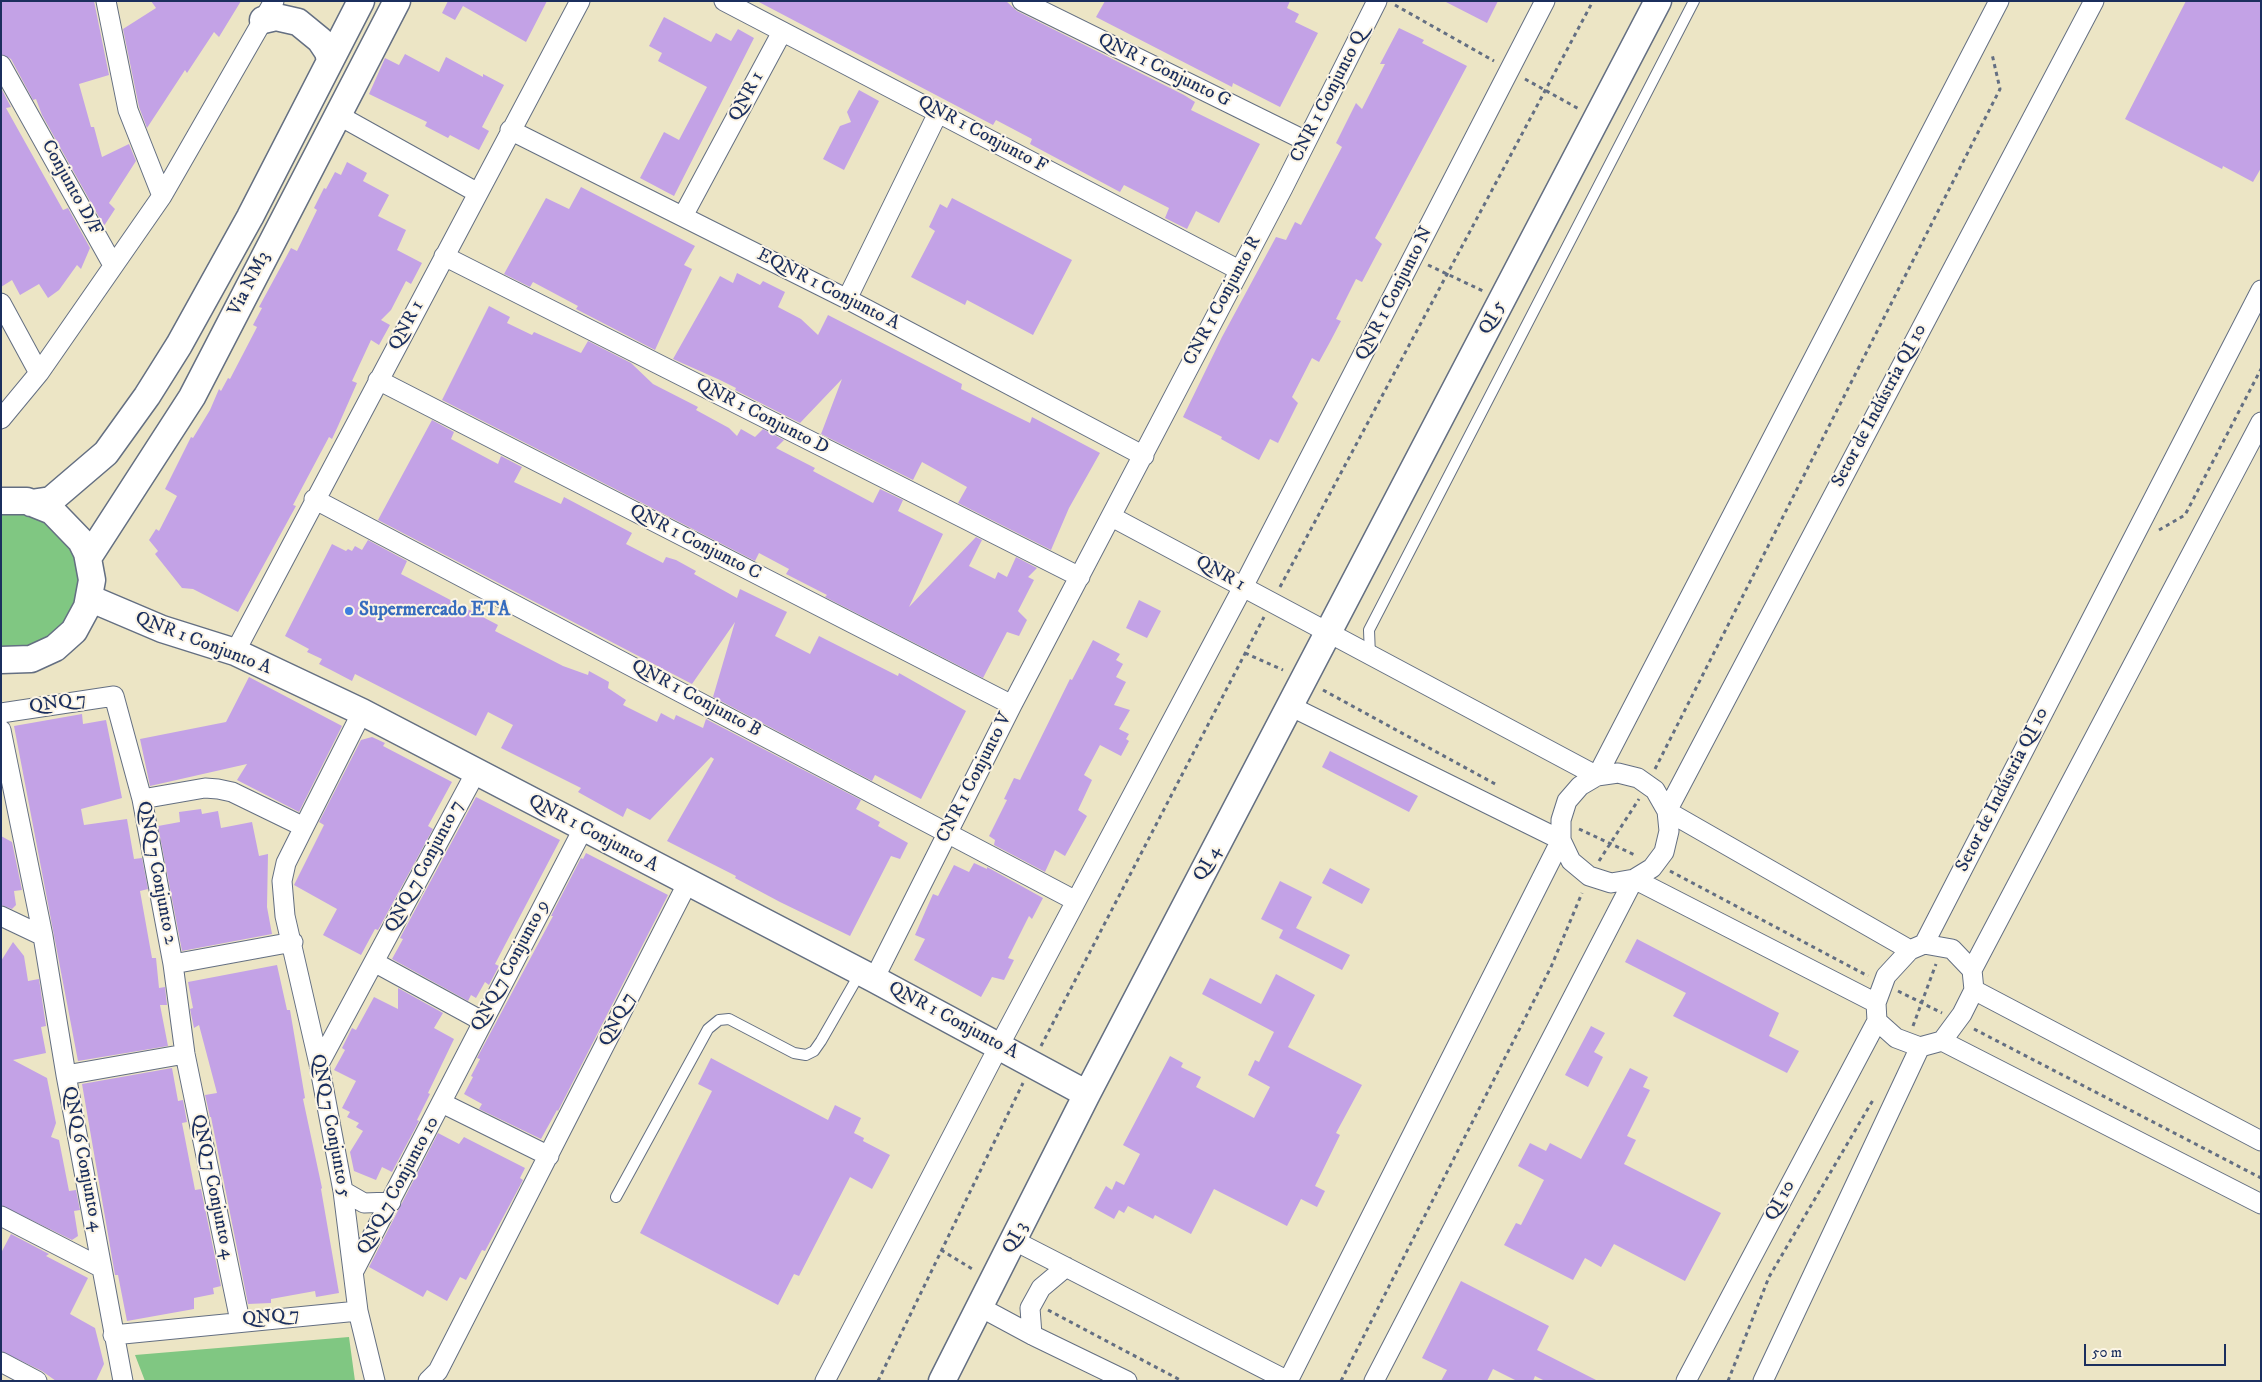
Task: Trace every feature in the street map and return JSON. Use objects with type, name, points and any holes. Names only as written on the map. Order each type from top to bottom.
[{"type":"street","points":[[106,1],[128,110],[162,196]]},
{"type":"street","points":[[291,1],[308,17],[326,25],[348,25]]},
{"type":"street","name":"Via NM3","points":[[30,503],[51,500],[106,453],[147,396],[179,345],[250,217],[361,1]]},
{"type":"street","name":"Via NM3","points":[[88,558],[188,403],[397,1]]},
{"type":"street","name":"QNR 1","points":[[235,652],[314,499],[580,1]]},
{"type":"street","name":"QNR 1 Conjunto F","points":[[724,1],[1239,270]]},
{"type":"street","name":"QNR 1 Conjunto G","points":[[1022,1],[1306,141]]},
{"type":"street","name":"QNR 1 Conjunto N","points":[[825,1381],[999,1046],[1243,587],[1545,1]]},
{"type":"street","name":"QI 5","points":[[1328,633],[1658,1]]},
{"type":"street","points":[[1597,776],[2000,1]]},
{"type":"street","name":"Setor de Indústria QI 10","points":[[1667,811],[2094,1]]},
{"type":"street","name":"CNR 1 Conjunto Q","points":[[1283,188],[1377,2]]},
{"type":"street","points":[[1,419],[39,374],[162,196],[268,11],[276,18],[298,22],[320,40],[328,52],[330,61]]},
{"type":"street","name":"QNR 1","points":[[683,216],[782,32]]},
{"type":"street","name":"Conjunto D/F","points":[[1,65],[113,265]]},
{"type":"street","points":[[847,299],[938,113]]},
{"type":"street","points":[[338,115],[478,193]]},
{"type":"street","name":"EQNR 1 Conjunto A","points":[[510,130],[847,299],[1144,456]]},
{"type":"street","name":"CNR 1 Conjunto R","points":[[1144,456],[1164,414],[1283,188]]},
{"type":"street","name":"QNR 1 Conjunto D","points":[[444,256],[1080,577]]},
{"type":"street","name":"Setor de Indústria QI 10","points":[[1883,983],[1886,976],[1917,947],[2261,290]]},
{"type":"street","points":[[1,304],[39,374]]},
{"type":"street","name":"QNR 1 Conjunto C","points":[[378,380],[1012,705]]},
{"type":"street","points":[[1942,1041],[1957,1020],[1974,990],[1972,970],[2261,422]]},
{"type":"street","points":[[1080,577],[1144,456]]},
{"type":"street","name":"QNR 1 Conjunto B","points":[[314,499],[1076,901]]},
{"type":"street","points":[[1,501],[30,503],[52,511],[81,542],[88,558],[92,580],[87,607],[74,631],[54,648],[31,659],[1,660]]},
{"type":"street","name":"QNR 1","points":[[1112,517],[1597,776]]},
{"type":"street","name":"CNR 1 Conjunto V","points":[[867,976],[948,832],[1012,705],[1080,577]]},
{"type":"street","name":"QNR 1 Conjunto A","points":[[89,598],[162,629],[235,652],[362,712],[687,884],[867,976],[1087,1094]]},
{"type":"street","name":"QI 4","points":[[1087,1094],[1328,633]]},
{"type":"street","name":"QNQ 7","points":[[1,712],[114,696]]},
{"type":"street","name":"QNQ 7 Conjunto 2","points":[[114,696],[142,799],[173,964],[185,1054]]},
{"type":"street","points":[[1290,706],[1561,840]]},
{"type":"street","name":"QNQ 7 Conjunto 5","points":[[358,1311],[355,1269],[343,1191],[319,1064],[293,942],[285,916],[282,881],[286,863],[362,712]]},
{"type":"street","name":"QNQ 6 Conjunto 4","points":[[1,730],[43,936],[66,1075],[123,1381]]},
{"type":"street","name":"QNQ 7 Conjunto 7","points":[[319,1064],[476,772]]},
{"type":"street","points":[[1618,773],[1638,778],[1654,790],[1667,811],[1670,831],[1664,852],[1655,864],[1634,879],[1611,883],[1589,876],[1571,862],[1561,840],[1561,820],[1567,802],[1580,786],[1597,776],[1618,773]]},
{"type":"street","points":[[142,799],[204,788],[218,788],[232,792],[304,826]]},
{"type":"street","points":[[1667,811],[1917,947],[1952,949],[1972,970]]},
{"type":"street","name":"QNQ 7 Conjunto 9","points":[[442,1103],[482,1021],[583,829]]},
{"type":"street","points":[[1015,1241],[1288,1381],[1561,840]]},
{"type":"street","points":[[1634,879],[1876,1012],[1896,1038],[1914,1044],[1942,1041],[2261,1204]]},
{"type":"street","points":[[1374,1381],[1634,879]]},
{"type":"street","name":"QNQ 7","points":[[428,1381],[438,1371],[687,884]]},
{"type":"street","points":[[1,916],[43,936]]},
{"type":"street","points":[[173,964],[293,942]]},
{"type":"street","points":[[374,962],[482,1021]]},
{"type":"street","name":"QI 10","points":[[1686,1381],[1876,1012],[1883,983]]},
{"type":"street","points":[[1974,990],[2261,1141]]},
{"type":"street","points":[[1763,1381],[1914,1044]]},
{"type":"street","points":[[66,1075],[185,1054]]},
{"type":"street","name":"QNQ 7 Conjunto 4","points":[[185,1054],[240,1321]]},
{"type":"street","name":"QI 3","points":[[942,1381],[1015,1241],[1087,1094]]},
{"type":"street","points":[[442,1103],[549,1156]]},
{"type":"street","name":"QNQ 7 Conjunto 10","points":[[355,1269],[442,1103]]},
{"type":"street","points":[[343,1191],[364,1202],[391,1202]]},
{"type":"street","points":[[1,1216],[102,1268]]},
{"type":"street","points":[[1032,1335],[1030,1308],[1041,1288],[1066,1267]]},
{"type":"street","points":[[980,1307],[1032,1335],[1128,1381]]},
{"type":"street","points":[[358,1311],[375,1381]]},
{"type":"street","name":"QNQ 7","points":[[113,1335],[240,1321],[358,1311]]},
{"type":"street","points":[[1,1362],[27,1379]]},
{"type":"lane","points":[[1370,656],[1369,630],[1694,1]]},
{"type":"lane","points":[[616,1196],[708,1029],[719,1020],[729,1018],[794,1053],[806,1055],[814,1051],[867,976]]},
{"type":"path","points":[[878,1381],[1032,1064],[1245,653],[1593,1]]},
{"type":"path","points":[[1377,2],[1510,70],[1596,118]]},
{"type":"path","points":[[1341,1381],[1551,967],[1589,876],[1647,785],[2000,89],[1986,26]]},
{"type":"path","points":[[1414,258],[1502,300]]},
{"type":"path","points":[[2157,531],[2186,515],[2261,369]]},
{"type":"path","points":[[1245,653],[1304,679],[1501,787]]},
{"type":"path","points":[[1561,820],[1655,864],[1921,1004],[1957,1020],[2261,1178]]},
{"type":"path","points":[[1914,1044],[1921,1004],[1943,947]]},
{"type":"path","points":[[1728,1381],[1769,1277],[1877,1092]]},
{"type":"path","points":[[942,1250],[993,1282]]},
{"type":"path","points":[[1033,1303],[1182,1381]]},
{"type":"green space","points":[[1,501],[21,502],[87,553],[74,631],[1,660]]},
{"type":"green space","points":[[349,1337],[355,1381],[145,1381],[135,1355]]},
{"type":"building","points":[[1,1],[94,1],[109,75],[79,84],[102,157],[129,144],[136,161],[109,203],[115,209],[104,226],[42,115],[36,99],[33,100],[11,59],[1,54]]},
{"type":"building","points":[[151,1],[241,1],[219,37],[214,32],[187,73],[185,70],[147,128],[139,107],[123,29],[156,8]]},
{"type":"building","points":[[448,1],[547,1],[526,42],[463,6],[455,20],[442,13]]},
{"type":"building","points":[[757,1],[1006,1],[1017,11],[1184,95],[1195,102],[1191,110],[1260,144],[1219,223],[1196,211],[1187,229],[1165,218],[1169,208],[1124,185],[1120,192],[1030,144],[1032,139],[996,120],[993,125]]},
{"type":"building","points":[[1105,1],[1290,1],[1287,8],[1299,14],[1295,22],[1318,33],[1280,107],[1233,83],[1232,87],[1096,17]]},
{"type":"building","points":[[1444,1],[1498,1],[1487,23]]},
{"type":"building","points":[[2186,1],[2261,1],[2261,168],[2253,182],[2223,166],[2222,169],[2125,119]]},
{"type":"building","points":[[664,17],[711,42],[716,33],[731,41],[738,29],[754,38],[674,196],[640,178],[664,132],[679,140],[707,87],[658,61],[662,53],[649,46]]},
{"type":"building","points":[[1399,28],[1424,40],[1422,43],[1467,66],[1375,238],[1382,244],[1362,282],[1356,279],[1336,319],[1341,321],[1330,342],[1319,362],[1312,358],[1292,397],[1298,403],[1278,443],[1270,439],[1259,460],[1221,439],[1222,437],[1183,417],[1222,337],[1276,237],[1286,240],[1295,222],[1301,225],[1342,147],[1336,143],[1356,103],[1362,109],[1385,64],[1380,64]]},
{"type":"building","points":[[405,54],[439,72],[446,57],[483,77],[483,74],[504,85],[482,127],[489,131],[479,150],[450,135],[448,138],[425,126],[427,122],[369,94],[385,58],[399,65]]},
{"type":"building","points":[[1,88],[11,107],[6,108],[63,210],[68,208],[90,248],[81,269],[77,265],[59,290],[48,298],[39,284],[20,295],[12,280],[1,287]]},
{"type":"building","points":[[859,90],[879,101],[844,170],[823,159],[840,126],[851,122],[847,112]]},
{"type":"building","points":[[347,162],[367,173],[363,181],[389,195],[378,216],[406,230],[397,250],[422,263],[411,284],[406,281],[391,310],[381,320],[390,325],[379,345],[371,340],[352,381],[357,383],[332,439],[329,437],[293,505],[296,506],[238,612],[193,589],[182,588],[155,554],[158,551],[149,540],[156,529],[159,531],[177,496],[165,489],[191,437],[193,438],[210,410],[219,389],[221,391],[228,378],[230,379],[255,331],[257,327],[253,325],[262,308],[259,307],[291,248],[297,251],[317,210],[314,208],[324,188],[326,189],[335,172],[341,175]]},
{"type":"building","points":[[581,187],[695,246],[684,265],[692,269],[655,350],[576,309],[578,306],[533,282],[530,287],[504,274],[546,198],[569,209]]},
{"type":"building","points":[[952,198],[1072,260],[1033,335],[967,300],[965,305],[911,277],[935,231],[929,227],[940,204],[947,208]]},
{"type":"building","points":[[737,273],[760,285],[763,281],[785,292],[778,307],[801,319],[818,335],[828,315],[962,384],[961,389],[1030,423],[1032,417],[1100,453],[1069,508],[1051,550],[958,503],[967,487],[922,462],[913,480],[821,434],[842,379],[800,423],[735,390],[736,388],[673,359],[720,276],[733,283]]},
{"type":"building","points":[[489,306],[510,317],[507,323],[532,335],[534,332],[581,353],[588,341],[631,363],[653,384],[698,407],[696,410],[729,428],[737,436],[741,429],[755,437],[763,429],[784,440],[776,448],[815,468],[813,471],[873,503],[880,489],[903,500],[898,511],[943,534],[909,607],[976,537],[982,540],[969,566],[995,579],[998,572],[1007,577],[1016,557],[1037,568],[1028,577],[1034,580],[1018,611],[1027,620],[1019,636],[1007,632],[983,678],[825,597],[827,595],[786,574],[789,569],[759,553],[755,561],[442,400]]},
{"type":"building","points":[[432,420],[454,432],[451,439],[498,464],[501,456],[522,467],[514,482],[561,504],[564,497],[632,533],[626,544],[663,563],[666,557],[676,560],[696,571],[694,574],[737,598],[740,589],[787,612],[775,636],[810,654],[819,636],[898,676],[899,673],[966,711],[921,799],[875,775],[872,781],[713,697],[735,622],[692,684],[378,520]]},
{"type":"building","points":[[368,540],[407,561],[401,574],[498,625],[495,631],[563,666],[588,675],[589,671],[609,682],[608,688],[626,700],[623,705],[657,722],[661,713],[674,720],[676,715],[703,728],[706,719],[861,800],[856,809],[880,822],[878,826],[908,843],[900,859],[891,856],[850,936],[780,902],[735,878],[736,876],[667,841],[714,759],[711,757],[650,820],[627,808],[623,817],[578,792],[581,788],[501,748],[513,725],[488,712],[476,736],[355,674],[352,681],[319,664],[322,659],[307,652],[309,649],[285,636],[332,544],[346,551],[348,549],[352,551],[355,546],[362,550]]},
{"type":"building","points":[[1139,600],[1161,611],[1147,638],[1126,628]]},
{"type":"building","points":[[1093,640],[1120,654],[1116,660],[1123,664],[1116,677],[1126,682],[1114,705],[1130,710],[1119,729],[1129,734],[1126,739],[1129,741],[1121,756],[1100,745],[1084,775],[1092,780],[1078,810],[1087,816],[1065,856],[1055,850],[1045,872],[994,845],[995,840],[989,836],[1007,800],[1004,799],[1014,778],[1020,780],[1070,679],[1072,680]]},
{"type":"building","points":[[249,677],[342,726],[299,812],[237,780],[247,764],[150,786],[140,739],[226,722]]},
{"type":"building","points":[[82,714],[83,724],[106,720],[122,798],[81,809],[84,825],[127,819],[134,859],[142,858],[148,889],[140,891],[152,958],[156,958],[159,988],[165,987],[167,1005],[160,1005],[168,1046],[78,1061],[14,726]]},
{"type":"building","points":[[372,737],[385,743],[383,746],[452,782],[428,826],[433,829],[378,930],[375,929],[361,955],[323,935],[337,909],[294,885],[324,825],[319,822],[361,740]]},
{"type":"building","points":[[1330,751],[1418,796],[1409,812],[1322,767]]},
{"type":"building","points":[[476,797],[560,840],[495,964],[499,966],[489,985],[485,982],[476,998],[471,995],[468,1001],[392,959],[403,939],[400,938]]},
{"type":"building","points":[[201,809],[202,814],[218,811],[221,828],[252,822],[259,856],[268,854],[267,907],[272,934],[182,951],[158,826],[180,822],[179,812]]},
{"type":"building","points":[[1,836],[12,842],[22,890],[14,891],[16,905],[12,909],[1,905]]},
{"type":"building","points":[[586,853],[668,895],[558,1111],[541,1139],[479,1109],[482,1104],[464,1094],[480,1059],[477,1058],[553,916],[551,916],[581,858],[583,859]]},
{"type":"building","points":[[974,863],[987,869],[987,867],[1043,898],[1032,919],[1029,916],[1008,958],[1014,960],[1004,980],[992,977],[981,997],[914,960],[925,939],[915,935],[933,894],[938,896],[954,865],[969,872]]},
{"type":"building","points":[[1330,868],[1370,889],[1362,904],[1322,883]]},
{"type":"building","points":[[1280,881],[1312,897],[1296,928],[1350,955],[1342,970],[1279,938],[1283,930],[1261,919]]},
{"type":"building","points":[[1637,939],[1779,1013],[1769,1036],[1799,1051],[1787,1073],[1673,1016],[1686,993],[1625,962]]},
{"type":"building","points":[[13,942],[24,956],[28,981],[39,979],[46,1026],[41,1027],[46,1053],[13,1060],[47,1078],[56,1123],[51,1137],[59,1140],[69,1191],[76,1190],[80,1210],[74,1211],[78,1236],[72,1240],[1,1205],[1,961]]},
{"type":"building","points":[[277,965],[287,1010],[290,1010],[305,1098],[303,1099],[322,1188],[339,1293],[316,1297],[315,1291],[271,1299],[271,1303],[248,1304],[205,1095],[217,1093],[199,1025],[194,1028],[190,1009],[193,1008],[188,982]]},
{"type":"building","points":[[1276,974],[1315,995],[1288,1047],[1362,1085],[1336,1133],[1340,1135],[1315,1186],[1325,1191],[1317,1207],[1301,1199],[1287,1226],[1214,1189],[1191,1234],[1155,1215],[1153,1219],[1128,1206],[1124,1213],[1119,1210],[1114,1219],[1094,1208],[1106,1186],[1112,1190],[1116,1181],[1124,1185],[1140,1154],[1123,1145],[1170,1056],[1183,1063],[1181,1067],[1201,1077],[1196,1087],[1254,1118],[1270,1087],[1248,1075],[1255,1060],[1259,1062],[1274,1032],[1202,994],[1210,978],[1261,1004]]},
{"type":"building","points":[[398,988],[443,1013],[434,1028],[454,1039],[428,1093],[430,1094],[417,1120],[419,1121],[392,1172],[382,1167],[376,1180],[354,1171],[350,1152],[363,1131],[356,1127],[359,1123],[347,1117],[350,1112],[342,1108],[356,1081],[334,1070],[345,1050],[342,1048],[352,1028],[356,1030],[374,997],[398,1009]]},
{"type":"building","points":[[1591,1026],[1605,1033],[1594,1052],[1603,1057],[1588,1087],[1565,1075]]},
{"type":"building","points":[[711,1058],[828,1120],[835,1105],[861,1118],[854,1133],[864,1138],[863,1141],[890,1155],[872,1189],[850,1177],[799,1276],[794,1274],[778,1305],[640,1233],[712,1091],[698,1084]]},
{"type":"building","points":[[172,1068],[178,1101],[183,1100],[187,1122],[182,1123],[195,1190],[201,1189],[221,1286],[213,1288],[214,1294],[194,1298],[194,1309],[127,1321],[118,1275],[115,1275],[82,1084]]},
{"type":"building","points":[[1630,1068],[1648,1077],[1643,1087],[1650,1090],[1627,1136],[1636,1140],[1624,1164],[1721,1213],[1685,1281],[1614,1244],[1601,1267],[1585,1258],[1573,1280],[1504,1245],[1516,1223],[1521,1225],[1544,1180],[1518,1166],[1530,1143],[1546,1151],[1550,1143],[1581,1159]]},
{"type":"building","points":[[438,1133],[459,1144],[464,1137],[525,1168],[520,1178],[523,1180],[485,1251],[482,1250],[466,1280],[460,1277],[447,1301],[427,1290],[423,1297],[369,1267]]},
{"type":"building","points":[[11,1234],[49,1254],[46,1256],[88,1278],[70,1314],[95,1328],[104,1364],[96,1381],[56,1381],[42,1371],[1,1351],[1,1253]]},
{"type":"building","points":[[1461,1281],[1549,1326],[1537,1350],[1598,1381],[1545,1381],[1535,1376],[1533,1381],[1517,1381],[1493,1369],[1487,1381],[1441,1381],[1447,1370],[1422,1358]]},
{"type":"place","name":"Supermercado ETA","points":[[349,611]]}]
